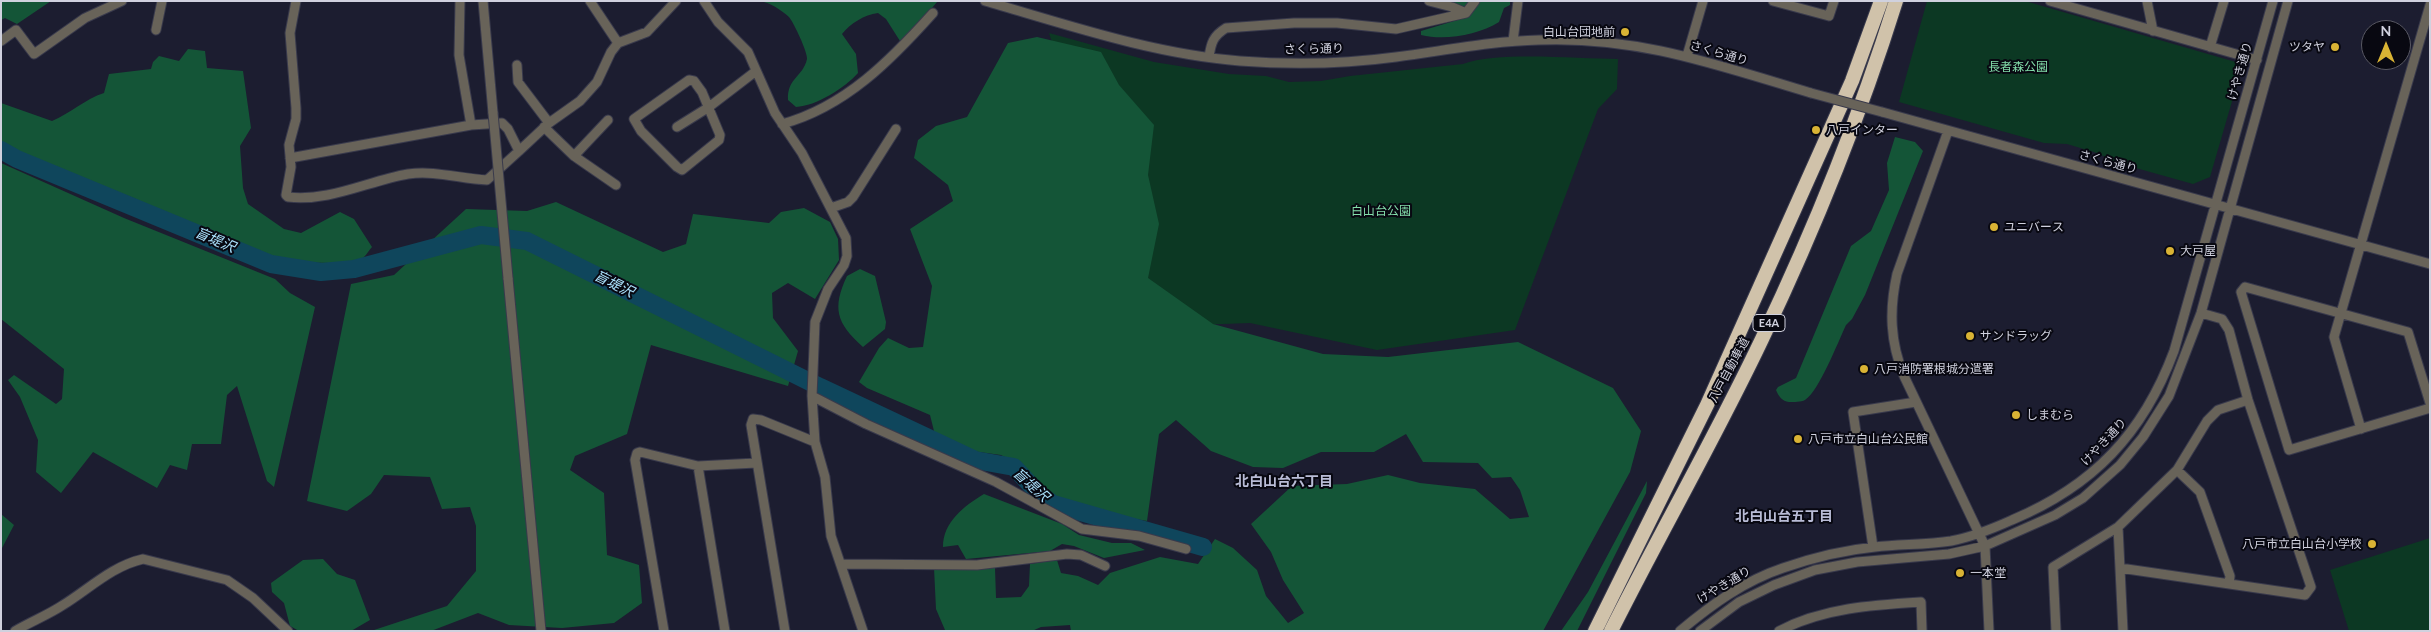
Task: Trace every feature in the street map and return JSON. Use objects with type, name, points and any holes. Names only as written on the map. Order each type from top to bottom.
[{"type":"highway","name":"八戸自動車道","points":[[1594,631],[1707,405],[1852,81],[1881,1]]},
{"type":"highway","name":"八戸自動車道","points":[[1610,631],[1762,340],[1829,187],[1896,1]]},
{"type":"street","points":[[1,41],[16,30],[34,54],[85,18],[122,1]]},
{"type":"street","points":[[156,30],[162,1]]},
{"type":"street","points":[[296,1],[290,34],[296,119],[288,145],[291,167],[286,195],[310,198],[425,172],[488,180],[547,125],[580,101],[597,82],[611,52],[618,43],[647,32],[676,1]]},
{"type":"street","points":[[460,1],[459,55],[471,125]]},
{"type":"street","points":[[483,1],[541,631]]},
{"type":"street","points":[[590,1],[618,43]]},
{"type":"street","points":[[704,1],[718,22],[748,52],[782,124],[802,153],[846,238],[847,256],[844,265],[828,289],[815,322],[812,396],[815,442],[825,477],[831,536],[864,631]]},
{"type":"street","name":"さくら通り","points":[[985,1],[1109,36],[1209,57],[1278,62],[1342,62],[1395,58],[1513,40],[1584,40],[1628,44],[1687,56],[1811,93],[2215,203],[2430,264]]},
{"type":"street","points":[[1429,1],[1466,13]]},
{"type":"street","points":[[1209,57],[1211,41],[1217,33],[1226,28],[1294,23],[1337,23],[1396,29],[1466,13],[1475,1]]},
{"type":"street","points":[[1513,40],[1518,1]]},
{"type":"street","points":[[1687,56],[1703,1]]},
{"type":"street","points":[[1773,1],[1828,16],[1834,1]]},
{"type":"street","points":[[2050,1],[2256,60]]},
{"type":"street","points":[[2147,1],[2153,31]]},
{"type":"street","points":[[2210,47],[2224,1]]},
{"type":"street","name":"けやき通り","points":[[1680,631],[1704,610],[1742,586],[1782,568],[1822,556],[1873,547],[1950,541],[1981,534],[2029,513],[2078,485],[2101,466],[2136,426],[2152,401],[2171,359],[2273,1]]},
{"type":"street","name":"けやき通り","points":[[1700,631],[1739,602],[1774,585],[1815,570],[1857,562],[1949,554],[1985,546],[2054,514],[2083,498],[2120,465],[2143,437],[2169,396],[2201,313],[2288,1]]},
{"type":"street","points":[[2361,429],[2334,337],[2430,5]]},
{"type":"street","points":[[782,124],[800,120],[857,87],[899,51],[933,13]]},
{"type":"street","points":[[517,65],[518,82],[547,125],[574,156],[616,185]]},
{"type":"street","points":[[678,126],[710,107],[756,71]]},
{"type":"street","points":[[689,80],[694,80],[710,107],[720,135],[719,140],[682,170],[641,131],[634,119],[689,80]]},
{"type":"street","points":[[574,156],[608,120]]},
{"type":"street","points":[[290,158],[471,125],[502,123],[508,129],[519,151]]},
{"type":"street","points":[[832,208],[848,202],[853,197],[896,129]]},
{"type":"street","points":[[1948,131],[1897,274],[1892,294],[1892,332],[1896,357],[1985,546],[1989,631]]},
{"type":"street","points":[[2430,403],[2408,332],[2245,287],[2241,292],[2289,450],[2430,408]]},
{"type":"street","points":[[2120,568],[2305,595],[2311,587],[2248,400],[2229,330],[2222,319],[2201,313]]},
{"type":"street","points":[[812,396],[866,424],[996,482],[1082,529],[1139,536],[1186,549]]},
{"type":"street","points":[[2056,631],[2053,567],[2118,527],[2176,470],[2207,421],[2218,410],[2248,400]]},
{"type":"street","points":[[1873,547],[1853,412],[1916,402]]},
{"type":"street","points":[[785,631],[751,425],[753,419],[761,420],[815,442]]},
{"type":"street","points":[[664,631],[635,460],[640,452],[698,466],[756,463]]},
{"type":"street","points":[[698,466],[725,631]]},
{"type":"street","points":[[2176,470],[2200,492],[2230,576],[2229,584]]},
{"type":"street","points":[[2118,527],[2123,631]]},
{"type":"street","points":[[841,564],[977,565],[1067,554],[1082,555],[1105,566]]},
{"type":"street","points":[[15,631],[62,606],[108,574],[132,562],[143,559],[226,580],[253,598],[288,631]]},
{"type":"street","points":[[1782,630],[1830,612],[1921,602],[1922,631]]},
{"type":"green space","points":[[1,1],[51,1],[17,24],[5,18],[1,20]]},
{"type":"green space","points":[[759,1],[937,2],[910,34],[900,41],[886,19],[878,13],[863,18],[849,26],[842,34],[856,54],[858,73],[846,85],[821,100],[796,107],[788,100],[788,93],[805,65],[807,56],[789,17],[779,9]]},
{"type":"green space","points":[[1441,1],[1510,1],[1510,5],[1504,8],[1499,22],[1491,27],[1461,36],[1430,37],[1421,35],[1421,31],[1464,18],[1471,13],[1463,7]]},
{"type":"green space","name":"長者森公園","points":[[1927,1],[2025,1],[2239,63],[2242,67],[2210,177],[2193,184],[2118,163],[2097,153],[2067,144],[2044,143],[1899,102]]},
{"type":"green space","name":"白山台公園","points":[[1049,33],[1154,62],[1229,74],[1266,76],[1289,82],[1321,81],[1350,76],[1463,64],[1496,58],[1618,59],[1617,89],[1598,109],[1515,330],[1377,350],[1250,323],[1141,327]]},
{"type":"green space","points":[[1037,37],[1101,52],[1119,85],[1154,125],[1148,175],[1159,224],[1148,278],[1213,324],[1323,354],[1388,357],[1518,342],[1613,388],[1641,431],[1630,472],[1543,631],[1071,631],[1070,625],[1041,627],[1032,631],[945,630],[936,609],[934,568],[995,568],[996,598],[1021,597],[1029,586],[1030,564],[1057,560],[1061,573],[1078,576],[1098,585],[1110,573],[1160,557],[1198,564],[1215,539],[1233,548],[1257,570],[1266,596],[1288,623],[1304,613],[1283,580],[1271,552],[1251,524],[1292,486],[1347,484],[1388,475],[1420,483],[1475,489],[1510,519],[1529,517],[1520,490],[1511,477],[1492,478],[1478,463],[1423,462],[1406,434],[1374,452],[1321,452],[1283,468],[1253,467],[1211,451],[1176,420],[1159,434],[1147,521],[1102,513],[1053,497],[1021,466],[1001,455],[972,451],[935,435],[930,415],[867,388],[859,382],[879,348],[888,338],[909,348],[923,347],[932,286],[910,229],[953,201],[948,185],[914,158],[918,140],[936,126],[967,117],[1008,43]]},
{"type":"green space","points":[[188,49],[205,51],[207,68],[243,71],[251,128],[240,146],[243,188],[248,204],[284,229],[301,233],[340,212],[354,219],[372,247],[361,260],[346,263],[309,262],[261,253],[215,237],[148,209],[136,199],[24,156],[1,144],[1,103],[52,121],[104,93],[109,74],[151,69],[153,62],[159,56],[179,61]]},
{"type":"green space","points":[[1895,137],[1915,142],[1923,151],[1865,295],[1852,319],[1846,325],[1822,377],[1810,395],[1802,401],[1784,401],[1776,390],[1778,387],[1796,378],[1851,246],[1871,231],[1889,190],[1887,163]]},
{"type":"green space","points":[[1,163],[124,218],[275,279],[290,293],[315,307],[274,487],[267,481],[237,386],[227,395],[221,444],[192,444],[187,470],[170,465],[157,488],[93,452],[61,493],[36,472],[38,440],[20,397],[8,380],[14,375],[56,404],[62,399],[64,369],[1,319]]},
{"type":"green space","points":[[556,202],[663,252],[686,244],[693,214],[769,223],[781,212],[804,208],[830,222],[838,239],[839,260],[815,299],[788,283],[772,293],[773,318],[798,351],[788,386],[651,345],[627,434],[575,456],[570,470],[604,493],[607,555],[639,565],[642,603],[614,623],[562,628],[509,625],[478,613],[431,631],[371,631],[447,606],[476,571],[476,526],[470,507],[442,509],[430,477],[384,475],[371,494],[347,511],[307,501],[351,284],[394,275],[466,209],[527,211]]},
{"type":"green space","points":[[860,269],[875,276],[886,322],[885,329],[863,347],[842,322],[838,306],[842,287],[847,276]]},
{"type":"green space","points":[[1647,481],[1646,493],[1577,631],[1561,631],[1588,592]]},
{"type":"green space","points":[[984,494],[1062,524],[1079,535],[1112,543],[1131,543],[1145,550],[1104,558],[1074,546],[1062,544],[1050,551],[966,559],[958,545],[943,547],[944,538],[951,522],[962,509]]},
{"type":"green space","points":[[1,514],[14,525],[1,550]]},
{"type":"green space","points":[[2430,538],[2430,631],[2349,631],[2330,570]]},
{"type":"green space","points":[[323,559],[337,574],[355,580],[370,620],[351,631],[299,631],[290,626],[284,603],[272,592],[271,583],[303,560]]},
{"type":"waterway","name":"盲堤沢","points":[[1,150],[17,159],[271,264],[321,272],[354,269],[481,235],[527,241],[820,387],[975,460],[1014,467],[1040,495],[1053,504],[1203,547]]},
{"type":"place","name":"白山台団地前","points":[[1625,32]]},
{"type":"place","name":"ツタヤ","points":[[2335,47]]},
{"type":"place","name":"八戸インター","points":[[1816,130]]},
{"type":"place","name":"ユニバース","points":[[1994,227]]},
{"type":"place","name":"大戸屋","points":[[2170,251]]},
{"type":"place","name":"サンドラッグ","points":[[1970,336]]},
{"type":"place","name":"八戸消防署根城分遣署","points":[[1864,369]]},
{"type":"place","name":"しまむら","points":[[2016,415]]},
{"type":"place","name":"八戸市立白山台公民館","points":[[1798,439]]},
{"type":"place","name":"八戸市立白山台小学校","points":[[2372,544]]},
{"type":"place","name":"一本堂","points":[[1960,573]]},
{"type":"district","name":"北白山台六丁目","points":[[1284,481]]},
{"type":"district","name":"北白山台五丁目","points":[[1784,516]]}]
